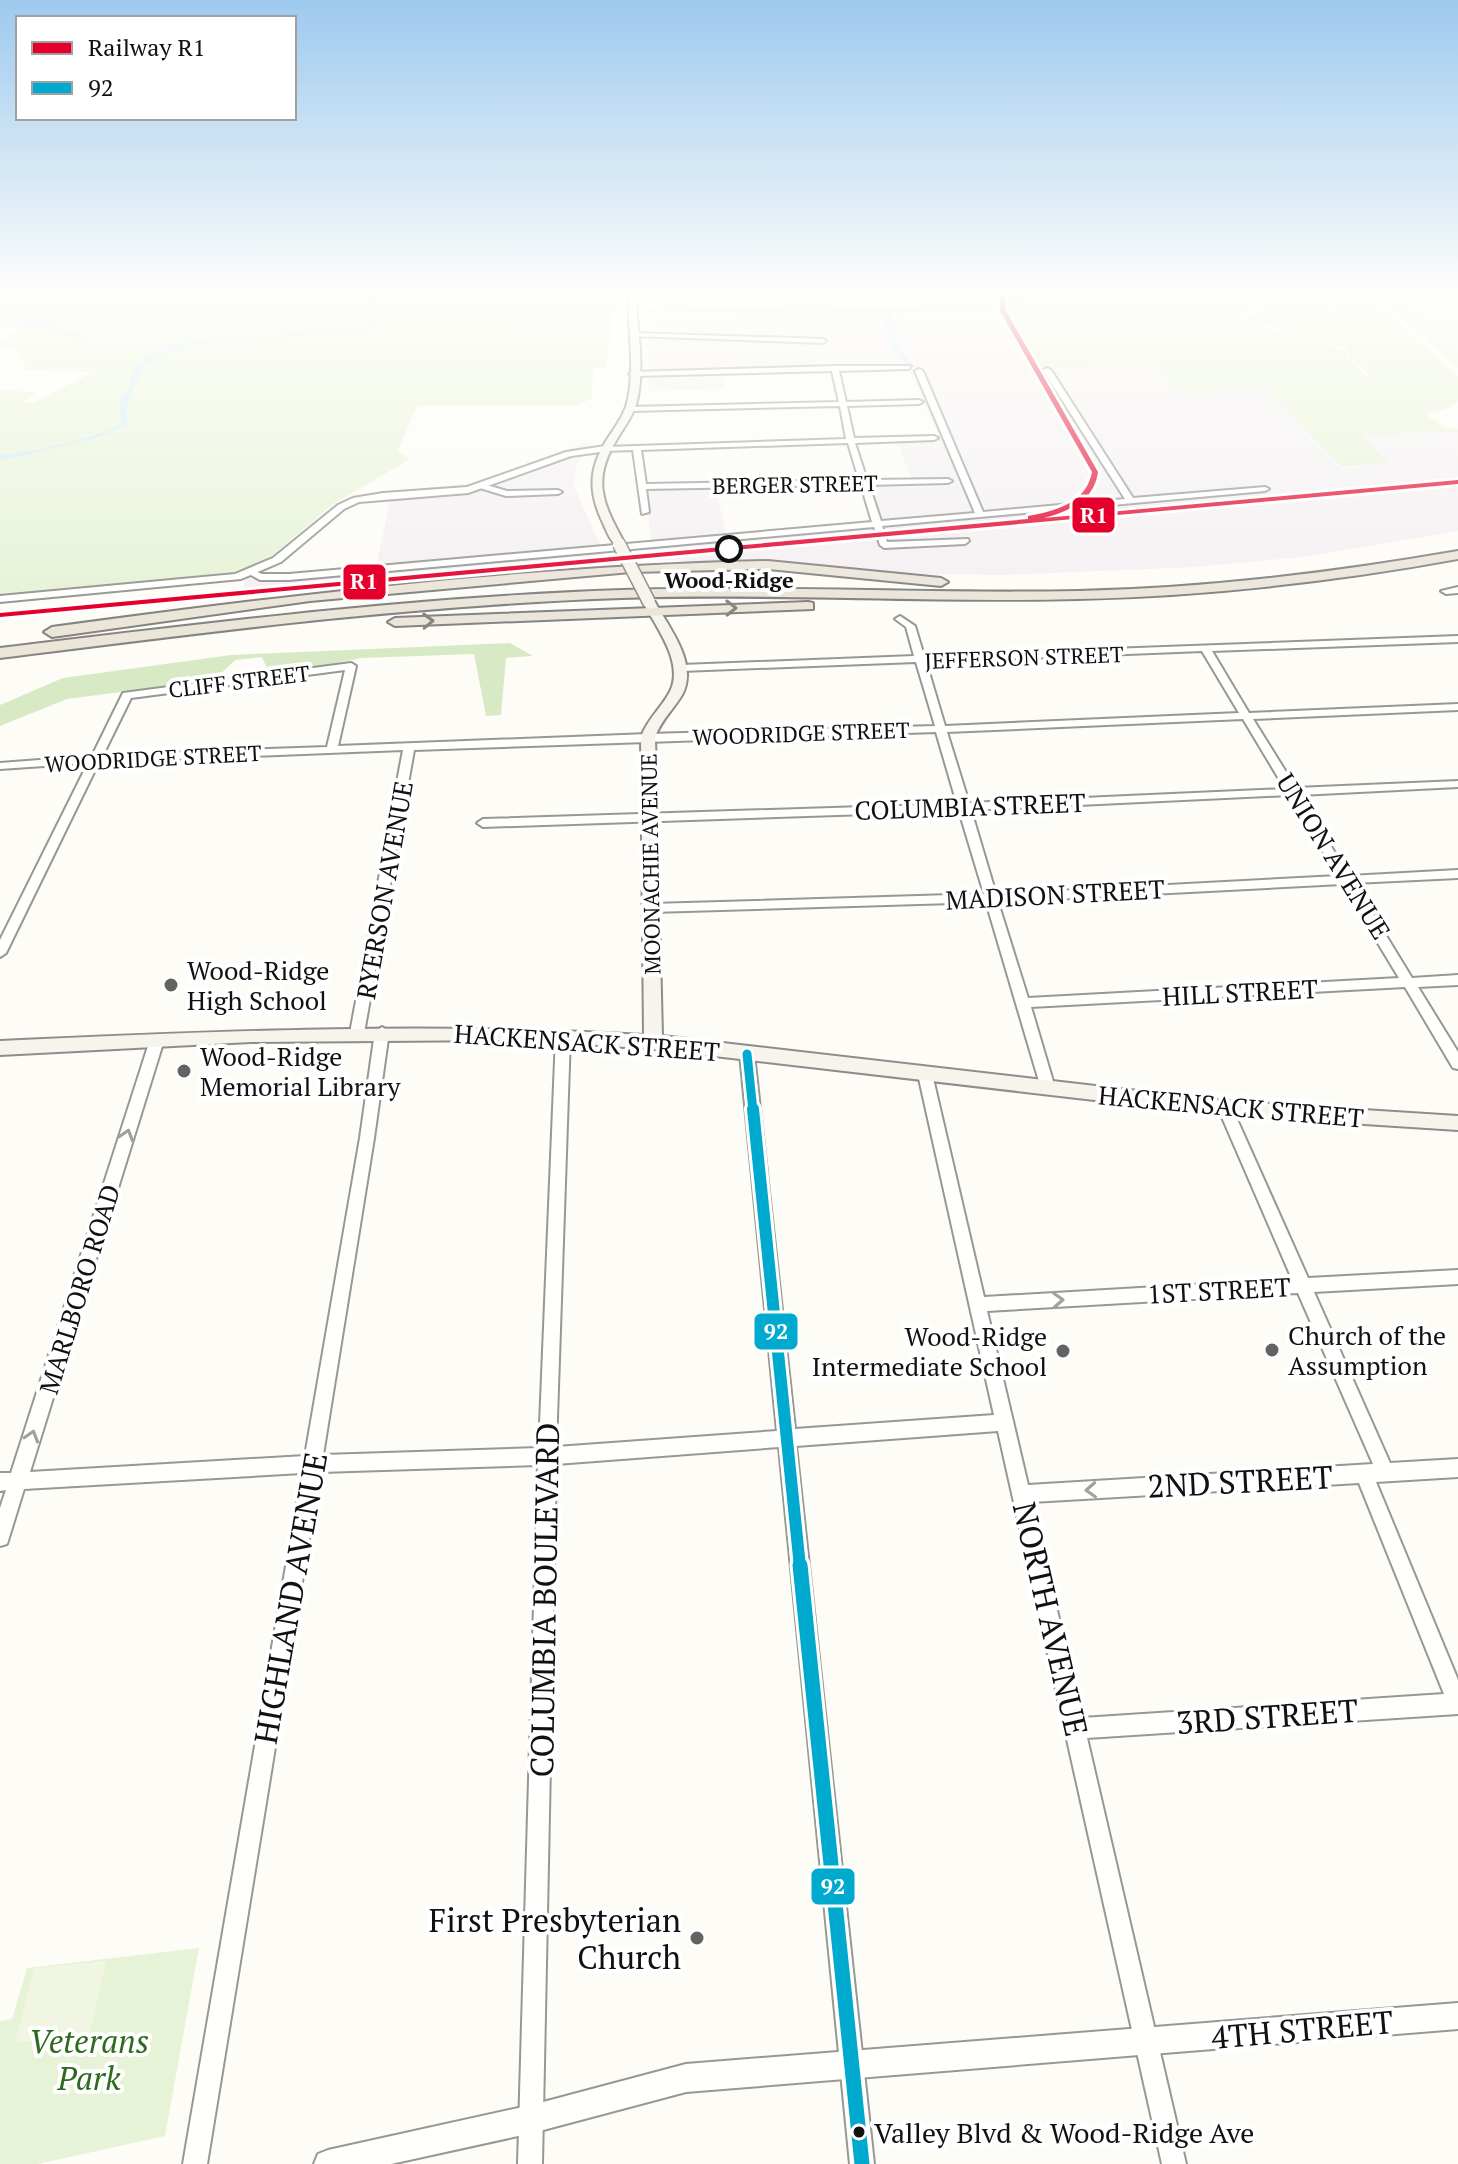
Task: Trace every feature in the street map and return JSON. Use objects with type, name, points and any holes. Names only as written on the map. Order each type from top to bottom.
[{"type":"highway","points":[[0,640],[328,604],[553,587],[739,582],[986,587],[1220,578],[1315,568],[1458,545]]},
{"type":"highway","points":[[253,624],[278,626],[651,607],[1032,600],[1293,581],[1458,555]]},
{"type":"highway","points":[[0,640],[310,597],[631,568],[768,565],[986,587]]},
{"type":"highway","points":[[0,653],[422,606],[619,594],[781,592],[1024,596],[1133,593]]},
{"type":"main road","points":[[631,395],[630,409],[595,470],[595,491],[682,668]]},
{"type":"main road","name":"MOONACHIE AVENUE","points":[[653,1042],[648,737],[653,720],[678,691],[682,668]]},
{"type":"main road","name":"HACKENSACK STREET","points":[[0,1048],[382,1032],[563,1036],[653,1042],[1225,1108],[1458,1123]]},
{"type":"street","points":[[839,395],[884,545],[965,541]]},
{"type":"street","points":[[929,395],[980,514]]},
{"type":"street","points":[[1063,395],[1130,500]]},
{"type":"street","points":[[630,409],[919,402]]},
{"type":"street","points":[[0,599],[215,580],[252,573],[277,560],[349,503],[365,498],[447,494],[483,486],[567,452],[934,438]]},
{"type":"street","points":[[637,448],[645,512]]},
{"type":"street","name":"BERGER STREET","points":[[641,487],[948,481]]},
{"type":"street","points":[[483,486],[506,494],[558,492]]},
{"type":"street","points":[[252,573],[260,577],[289,577],[1265,489]]},
{"type":"street","points":[[1446,591],[1458,590]]},
{"type":"street","points":[[900,619],[910,626],[1048,1088]]},
{"type":"street","name":"JEFFERSON STREET","points":[[682,668],[1458,639]]},
{"type":"street","name":"UNION AVENUE","points":[[1206,650],[1458,1064]]},
{"type":"street","name":"CLIFF STREET","points":[[96,759],[127,695],[351,666],[332,750]]},
{"type":"street","name":"WOODRIDGE STREET","points":[[0,766],[96,759],[1458,707]]},
{"type":"street","name":"RYERSON AVENUE","points":[[357,1033],[409,747]]},
{"type":"street","points":[[0,953],[96,759]]},
{"type":"street","name":"COLUMBIA STREET","points":[[483,823],[964,807],[1458,784]]},
{"type":"street","name":"MADISON STREET","points":[[652,908],[992,898],[1458,874]]},
{"type":"street","name":"HILL STREET","points":[[1022,1003],[1458,980]]},
{"type":"street","name":"HIGHLAND AVENUE","points":[[195,2164],[367,1138],[382,1032]]},
{"type":"street","name":"COLUMBIA BOULEVARD","points":[[530,2164],[547,1456],[563,1036]]},
{"type":"street","name":"MARLBORO ROAD","points":[[0,1537],[9,1481],[157,1040]]},
{"type":"street","points":[[747,1054],[862,2164]]},
{"type":"street","name":"NORTH AVENUE","points":[[925,1074],[1174,2164]]},
{"type":"street","points":[[1225,1108],[1385,1472]]},
{"type":"street","name":"1ST STREET","points":[[980,1304],[1458,1277]]},
{"type":"street","points":[[9,1481],[313,1464],[547,1456],[1006,1422]]},
{"type":"street","name":"2ND STREET","points":[[1023,1494],[1458,1468]]},
{"type":"street","points":[[1364,1474],[1458,1703]]},
{"type":"street","name":"3RD STREET","points":[[1075,1729],[1458,1703]]},
{"type":"street","name":"4TH STREET","points":[[328,2164],[532,2119],[686,2078],[1458,2016]]},
{"type":"shaded area","points":[[920,395],[1271,395],[1340,468],[1389,463],[1360,435],[1458,432],[1458,531],[1303,557],[1194,567],[1005,575],[908,574],[650,559],[643,545],[652,544],[644,488],[716,486],[726,536],[876,524],[864,483],[912,480],[896,439],[939,436]]},
{"type":"shaded area","points":[[591,442],[576,465],[574,486],[605,556],[243,589],[245,578],[376,568],[392,491],[478,483]]},
{"type":"green space","points":[[0,395],[32,395],[22,403],[33,403],[49,395],[592,395],[592,399],[576,405],[417,406],[398,451],[410,459],[333,504],[252,573],[0,599]]},
{"type":"green space","points":[[1271,395],[1458,395],[1458,401],[1448,408],[1426,414],[1444,428],[1458,429],[1458,432],[1360,435],[1389,463],[1341,467]]},
{"type":"green space","points":[[510,643],[533,656],[506,658],[501,715],[486,716],[474,654],[362,658],[270,675],[262,657],[235,660],[214,680],[67,699],[0,726],[0,705],[63,678],[231,655]]},
{"type":"green space","name":"Veterans Park","points":[[199,1948],[165,2136],[38,2164],[0,2164],[0,2021],[12,2019],[27,1968]]},
{"type":"green space","points":[[106,1961],[89,2038],[15,2042],[34,1968]]},
{"type":"water","points":[[124,395],[131,395],[126,407],[128,425],[96,438],[0,461],[0,455],[62,444],[121,425],[120,401]]},
{"type":"railway","points":[[1051,395],[1095,472],[1092,486],[1083,496]]},
{"type":"railway","points":[[1259,498],[1458,479]]},
{"type":"railway","points":[[1058,511],[1083,496]]},
{"type":"railway","points":[[1259,498],[1278,496]]},
{"type":"railway","points":[[891,531],[1259,498]]},
{"type":"rail line","name":"R1","points":[[1031,518],[1062,510],[1081,499],[1089,491],[1095,472],[1051,395]]},
{"type":"rail line","name":"R1","points":[[0,615],[1458,482]]},
{"type":"transit line","name":"92","points":[[747,1054],[862,2164]]},
{"type":"place","name":"Wood-Ridge","points":[[729,549]]},
{"type":"place","name":"Wood-Ridge High School","points":[[171,985]]},
{"type":"place","name":"Wood-Ridge Memorial Library","points":[[184,1071]]},
{"type":"place","name":"Church of the Assumption","points":[[1272,1350]]},
{"type":"place","name":"Wood-Ridge Intermediate School","points":[[1063,1351]]},
{"type":"place","name":"First Presbyterian Church","points":[[697,1938]]},
{"type":"place","name":"Valley Blvd & Wood-Ridge Ave","points":[[859,2132]]}]
